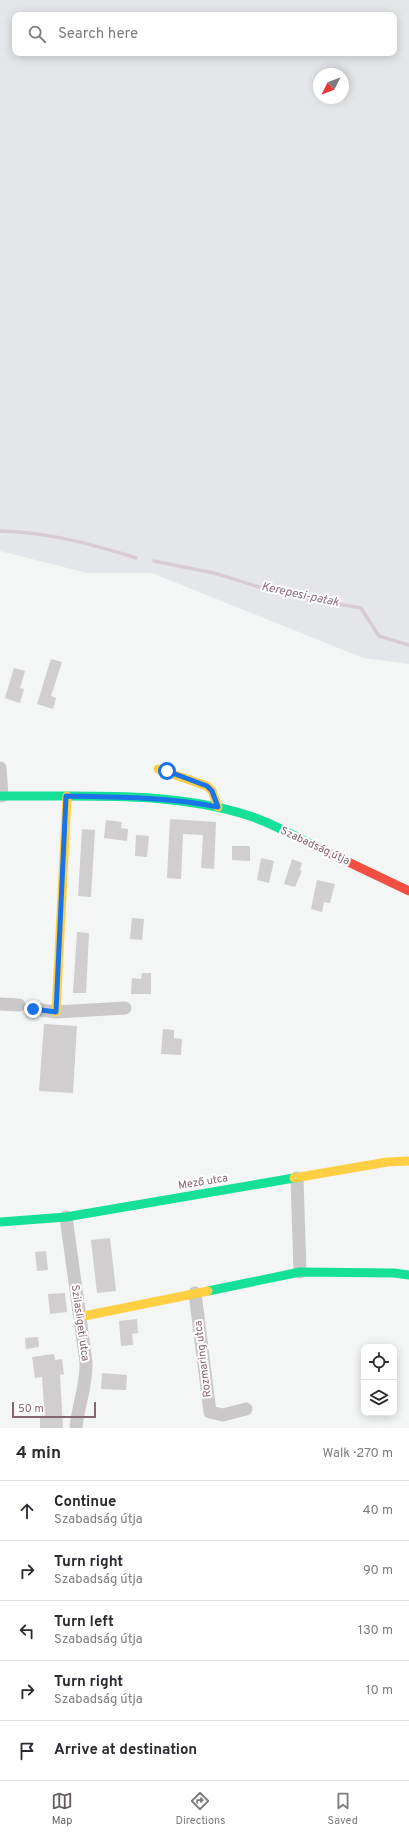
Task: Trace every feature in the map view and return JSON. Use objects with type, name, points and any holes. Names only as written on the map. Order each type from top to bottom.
[{"type":"street","points":[[0,768],[1,796]]},
{"type":"street","points":[[158,769],[207,786],[212,791],[218,807]]},
{"type":"street","name":"Szabadság útja","points":[[1,796],[153,798],[191,801],[218,807],[251,816],[409,890]]},
{"type":"street","points":[[56,1012],[66,796]]},
{"type":"street","points":[[0,1004],[19,1004]]},
{"type":"street","points":[[33,1009],[56,1012],[125,1008]]},
{"type":"street","name":"Mező utca","points":[[0,1222],[66,1216],[387,1162],[409,1161]]},
{"type":"street","points":[[297,1178],[300,1272]]},
{"type":"street","name":"Szilasligeti utca","points":[[66,1216],[86,1362],[86,1378],[77,1416],[76,1428]]},
{"type":"street","points":[[79,1316],[300,1272],[394,1273],[409,1275]]},
{"type":"street","name":"Rozmaring utca","points":[[195,1293],[210,1412],[223,1415],[246,1409]]},
{"type":"shaded area","points":[[0,0],[409,0],[409,664],[363,658],[152,573],[87,573],[0,551]]},
{"type":"building","points":[[51,659],[62,662],[51,696],[56,698],[53,709],[37,704]]},
{"type":"building","points":[[14,668],[25,671],[20,688],[24,689],[20,703],[5,698]]},
{"type":"building","points":[[170,819],[216,822],[214,869],[201,868],[203,835],[183,834],[181,879],[167,878]]},
{"type":"building","points":[[106,820],[122,822],[121,828],[128,829],[127,841],[104,838]]},
{"type":"building","points":[[82,829],[95,830],[91,897],[78,896]]},
{"type":"building","points":[[136,835],[149,836],[147,857],[135,856]]},
{"type":"building","points":[[232,846],[250,846],[250,861],[232,860]]},
{"type":"building","points":[[261,858],[274,861],[269,883],[257,880]]},
{"type":"building","points":[[292,859],[302,863],[300,870],[302,871],[295,887],[284,884]]},
{"type":"building","points":[[317,880],[335,884],[330,903],[324,902],[322,912],[311,909]]},
{"type":"building","points":[[132,918],[144,919],[142,940],[130,939]]},
{"type":"building","points":[[77,932],[89,933],[86,993],[73,993]]},
{"type":"building","points":[[142,973],[151,973],[151,994],[131,994],[132,978],[141,979]]},
{"type":"building","points":[[44,1024],[77,1026],[73,1093],[39,1091]]},
{"type":"building","points":[[163,1029],[174,1030],[174,1038],[182,1039],[181,1055],[161,1054]]},
{"type":"building","points":[[110,1238],[116,1291],[97,1293],[91,1240]]},
{"type":"building","points":[[46,1251],[48,1270],[37,1271],[35,1252]]},
{"type":"building","points":[[65,1293],[67,1312],[50,1314],[48,1294]]},
{"type":"building","points":[[137,1319],[138,1333],[132,1334],[133,1345],[121,1346],[119,1321]]},
{"type":"building","points":[[38,1337],[39,1347],[26,1349],[25,1338]]},
{"type":"building","points":[[54,1354],[55,1360],[62,1359],[64,1374],[60,1375],[63,1428],[40,1428],[40,1418],[45,1418],[42,1377],[35,1378],[32,1357]]},
{"type":"building","points":[[102,1373],[127,1375],[126,1390],[101,1389]]},
{"type":"waterway","name":"Kerepesi-patak","points":[[0,531],[52,536],[103,548],[136,558]]},
{"type":"waterway","name":"Kerepesi-patak","points":[[154,561],[214,573],[285,595],[361,608],[379,636],[409,645]]},
{"type":"traffic: fast","points":[[0,796],[126,797],[189,802],[220,808],[259,819],[321,849]]},
{"type":"traffic: fast","points":[[0,1222],[66,1217],[294,1178]]},
{"type":"traffic: fast","points":[[208,1291],[300,1272],[394,1273],[409,1275]]},
{"type":"traffic: slow","points":[[158,769],[207,786],[212,791],[218,807]]},
{"type":"traffic: slow","points":[[56,1012],[67,796]]},
{"type":"traffic: slow","points":[[294,1178],[387,1162],[409,1161]]},
{"type":"traffic: slow","points":[[79,1317],[208,1291]]},
{"type":"traffic: jam","points":[[321,849],[409,891]]},
{"type":"route","points":[[33,1009],[56,1012],[66,796],[153,798],[191,801],[218,807],[212,791],[207,786],[167,771]]}]
